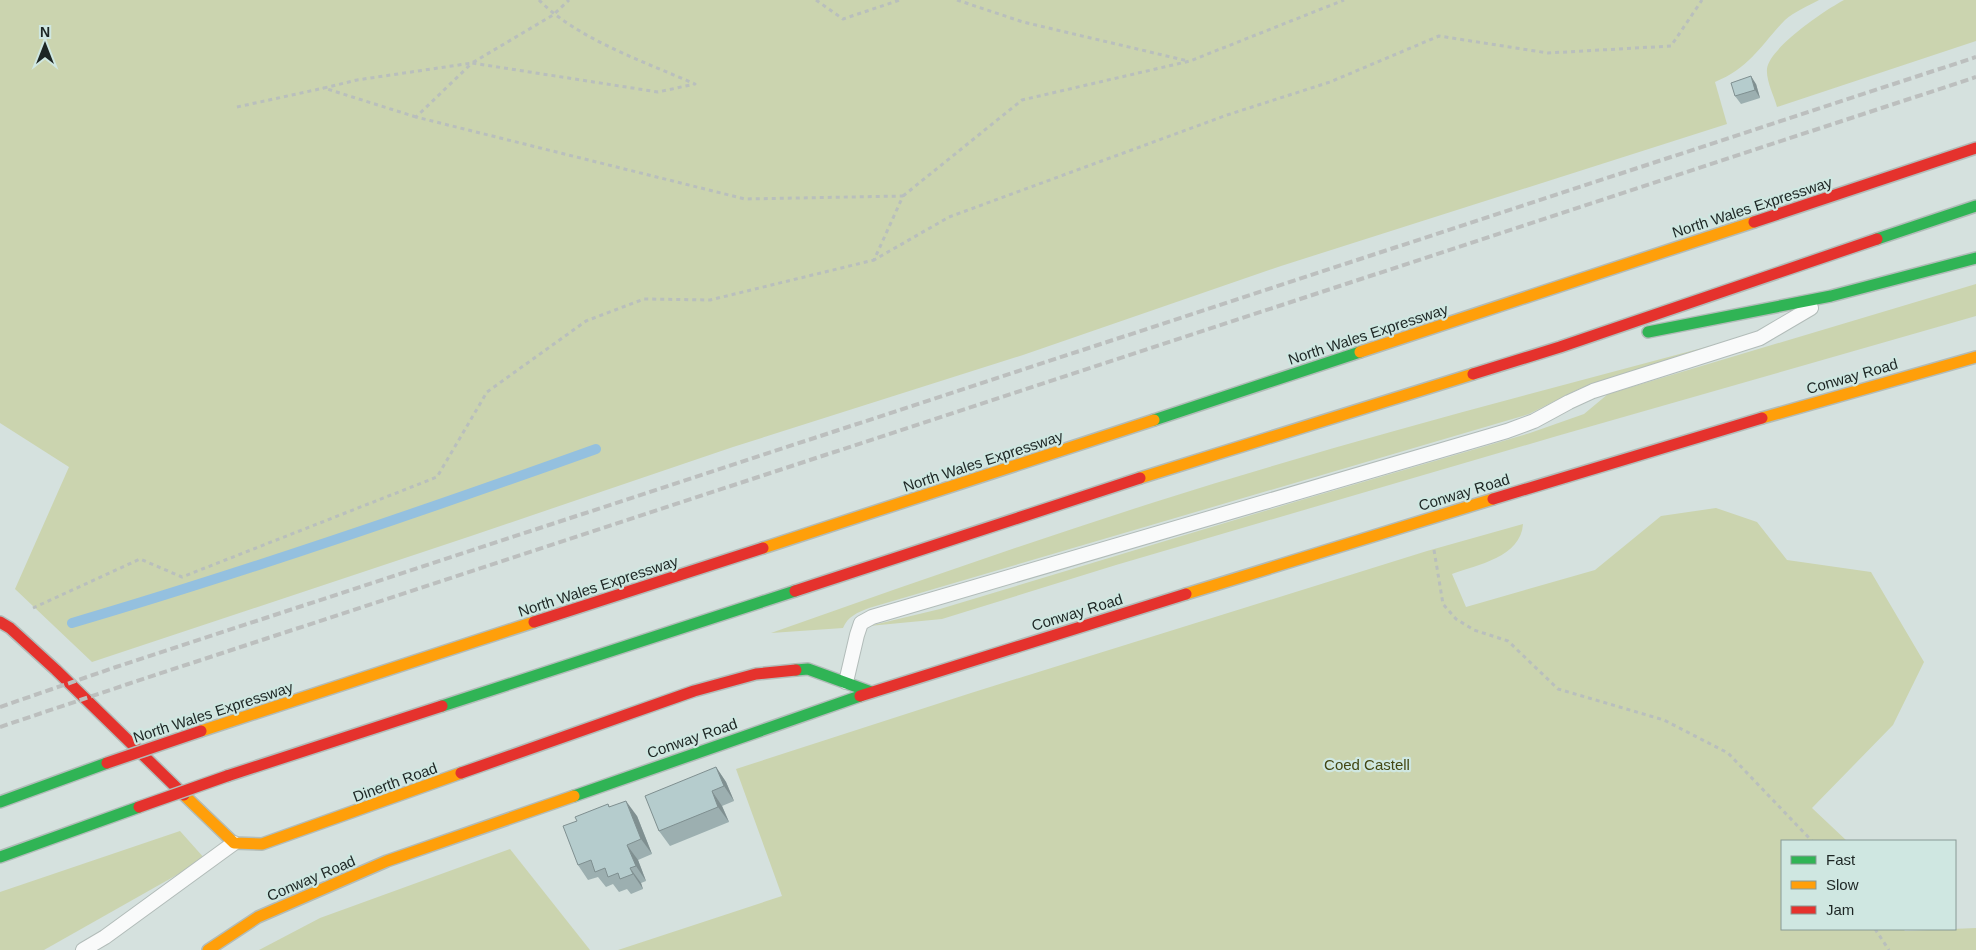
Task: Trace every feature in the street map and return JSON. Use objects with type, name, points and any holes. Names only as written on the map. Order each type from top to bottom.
[{"type":"main road","name":"North Wales Expressway","points":[[0,802],[202,731],[1103,438],[1976,148]]},
{"type":"main road","points":[[0,857],[227,776],[1099,492],[1560,348],[1976,206]]},
{"type":"main road","points":[[1560,348],[1746,314],[1832,296],[1976,258]]},
{"type":"main road","name":"Conway Road","points":[[208,950],[258,917],[387,861],[871,692],[1577,473],[1894,379],[1976,358]]},
{"type":"main road","points":[[1,622],[56,670],[234,843]]},
{"type":"main road","name":"Dinerth Road","points":[[234,843],[262,844],[694,691],[756,674],[808,669],[871,692]]},
{"type":"lane","points":[[846,682],[861,623],[872,617],[1534,421],[1569,402],[1593,392],[1760,338],[1832,296]]},
{"type":"lane","points":[[83,950],[105,937],[234,843]]},
{"type":"path","points":[[236,107],[357,80],[472,63],[658,92],[695,84],[592,38],[553,15],[539,0]]},
{"type":"path","points":[[416,117],[472,63],[553,15],[570,0]]},
{"type":"path","points":[[816,0],[843,18],[900,0]]},
{"type":"path","points":[[957,0],[1023,22],[1190,61]]},
{"type":"path","points":[[874,260],[903,196],[1022,100],[1190,61],[1344,0]]},
{"type":"path","points":[[1,622],[140,559],[182,577],[436,477],[487,392],[586,321],[644,299],[710,300],[874,260],[950,217],[1227,115],[1330,82],[1439,36],[1548,53],[1671,46],[1702,0]]},
{"type":"path","points":[[324,88],[416,117],[745,199],[903,196]]},
{"type":"path","points":[[1434,553],[1443,604],[1456,619],[1474,630],[1508,641],[1558,689],[1664,720],[1728,753],[1811,840]]},
{"type":"path","points":[[1876,930],[1889,950]]},
{"type":"green space","points":[[0,0],[1819,0],[1785,20],[1746,63],[1715,82],[1727,124],[1281,266],[1023,355],[733,447],[92,662],[15,589],[69,467],[0,423]]},
{"type":"green space","points":[[1844,0],[1976,0],[1976,41],[1777,107],[1768,78],[1767,69],[1770,60],[1799,30]]},
{"type":"green space","points":[[1976,284],[1976,316],[1116,565],[942,619],[869,626],[940,609],[1530,433],[1584,414],[1608,394]]},
{"type":"green space","points":[[1736,339],[1581,388],[1529,414],[869,608],[850,618],[843,628],[771,633],[1059,533],[1227,480],[1445,417]]},
{"type":"green space","name":"Coed Castell","points":[[1716,508],[1757,522],[1787,560],[1871,572],[1924,662],[1893,725],[1812,808],[1846,840],[1781,840],[1781,930],[1905,931],[1976,928],[1976,950],[618,950],[782,896],[736,769],[971,693],[1427,551],[1523,524],[1515,544],[1506,552],[1485,563],[1452,574],[1466,607],[1595,570],[1661,516]]},
{"type":"green space","points":[[180,831],[205,859],[44,950],[0,950],[0,892]]},
{"type":"green space","points":[[510,849],[590,950],[259,950],[320,918]]},
{"type":"building","points":[[1751,76],[1755,90],[1735,96],[1731,83]]},
{"type":"building","points":[[716,767],[724,786],[712,791],[718,807],[659,831],[645,796]]},
{"type":"building","points":[[626,801],[641,839],[627,845],[636,866],[630,868],[633,874],[620,879],[618,873],[608,877],[605,868],[595,872],[591,860],[578,865],[563,826],[577,821],[575,817],[608,804],[609,807]]},
{"type":"waterway","points":[[72,623],[336,540],[596,449]]},
{"type":"railway","points":[[0,707],[116,667],[1976,57]]},
{"type":"railway","points":[[0,727],[1976,77]]},
{"type":"traffic: fast","points":[[1877,239],[1976,206]]},
{"type":"traffic: fast","points":[[1648,332],[1831,296],[1976,258]]},
{"type":"traffic: fast","points":[[1154,420],[1360,352]]},
{"type":"traffic: fast","points":[[442,706],[795,591]]},
{"type":"traffic: fast","points":[[796,670],[808,669],[871,692]]},
{"type":"traffic: fast","points":[[574,796],[860,696]]},
{"type":"traffic: fast","points":[[0,802],[107,763]]},
{"type":"traffic: fast","points":[[0,857],[139,807]]},
{"type":"traffic: slow","points":[[1360,352],[1754,222]]},
{"type":"traffic: slow","points":[[1762,418],[1976,357]]},
{"type":"traffic: slow","points":[[1140,478],[1473,374]]},
{"type":"traffic: slow","points":[[763,548],[1154,420]]},
{"type":"traffic: slow","points":[[1186,594],[1493,499]]},
{"type":"traffic: slow","points":[[201,731],[534,622]]},
{"type":"traffic: slow","points":[[184,795],[234,843],[262,844],[461,773]]},
{"type":"traffic: slow","points":[[208,950],[258,917],[387,861],[574,796]]},
{"type":"traffic: jam","points":[[1754,222],[1976,148]]},
{"type":"traffic: jam","points":[[1473,374],[1560,347],[1877,239]]},
{"type":"traffic: jam","points":[[1493,499],[1762,418]]},
{"type":"traffic: jam","points":[[795,591],[1140,478]]},
{"type":"traffic: jam","points":[[534,622],[763,548]]},
{"type":"traffic: jam","points":[[860,696],[1186,594]]},
{"type":"traffic: jam","points":[[0,622],[10,628],[56,670],[184,795]]},
{"type":"traffic: jam","points":[[461,773],[694,691],[756,674],[796,670]]},
{"type":"traffic: jam","points":[[227,776],[442,706]]},
{"type":"traffic: jam","points":[[107,763],[201,731]]},
{"type":"traffic: jam","points":[[139,807],[227,776]]}]
